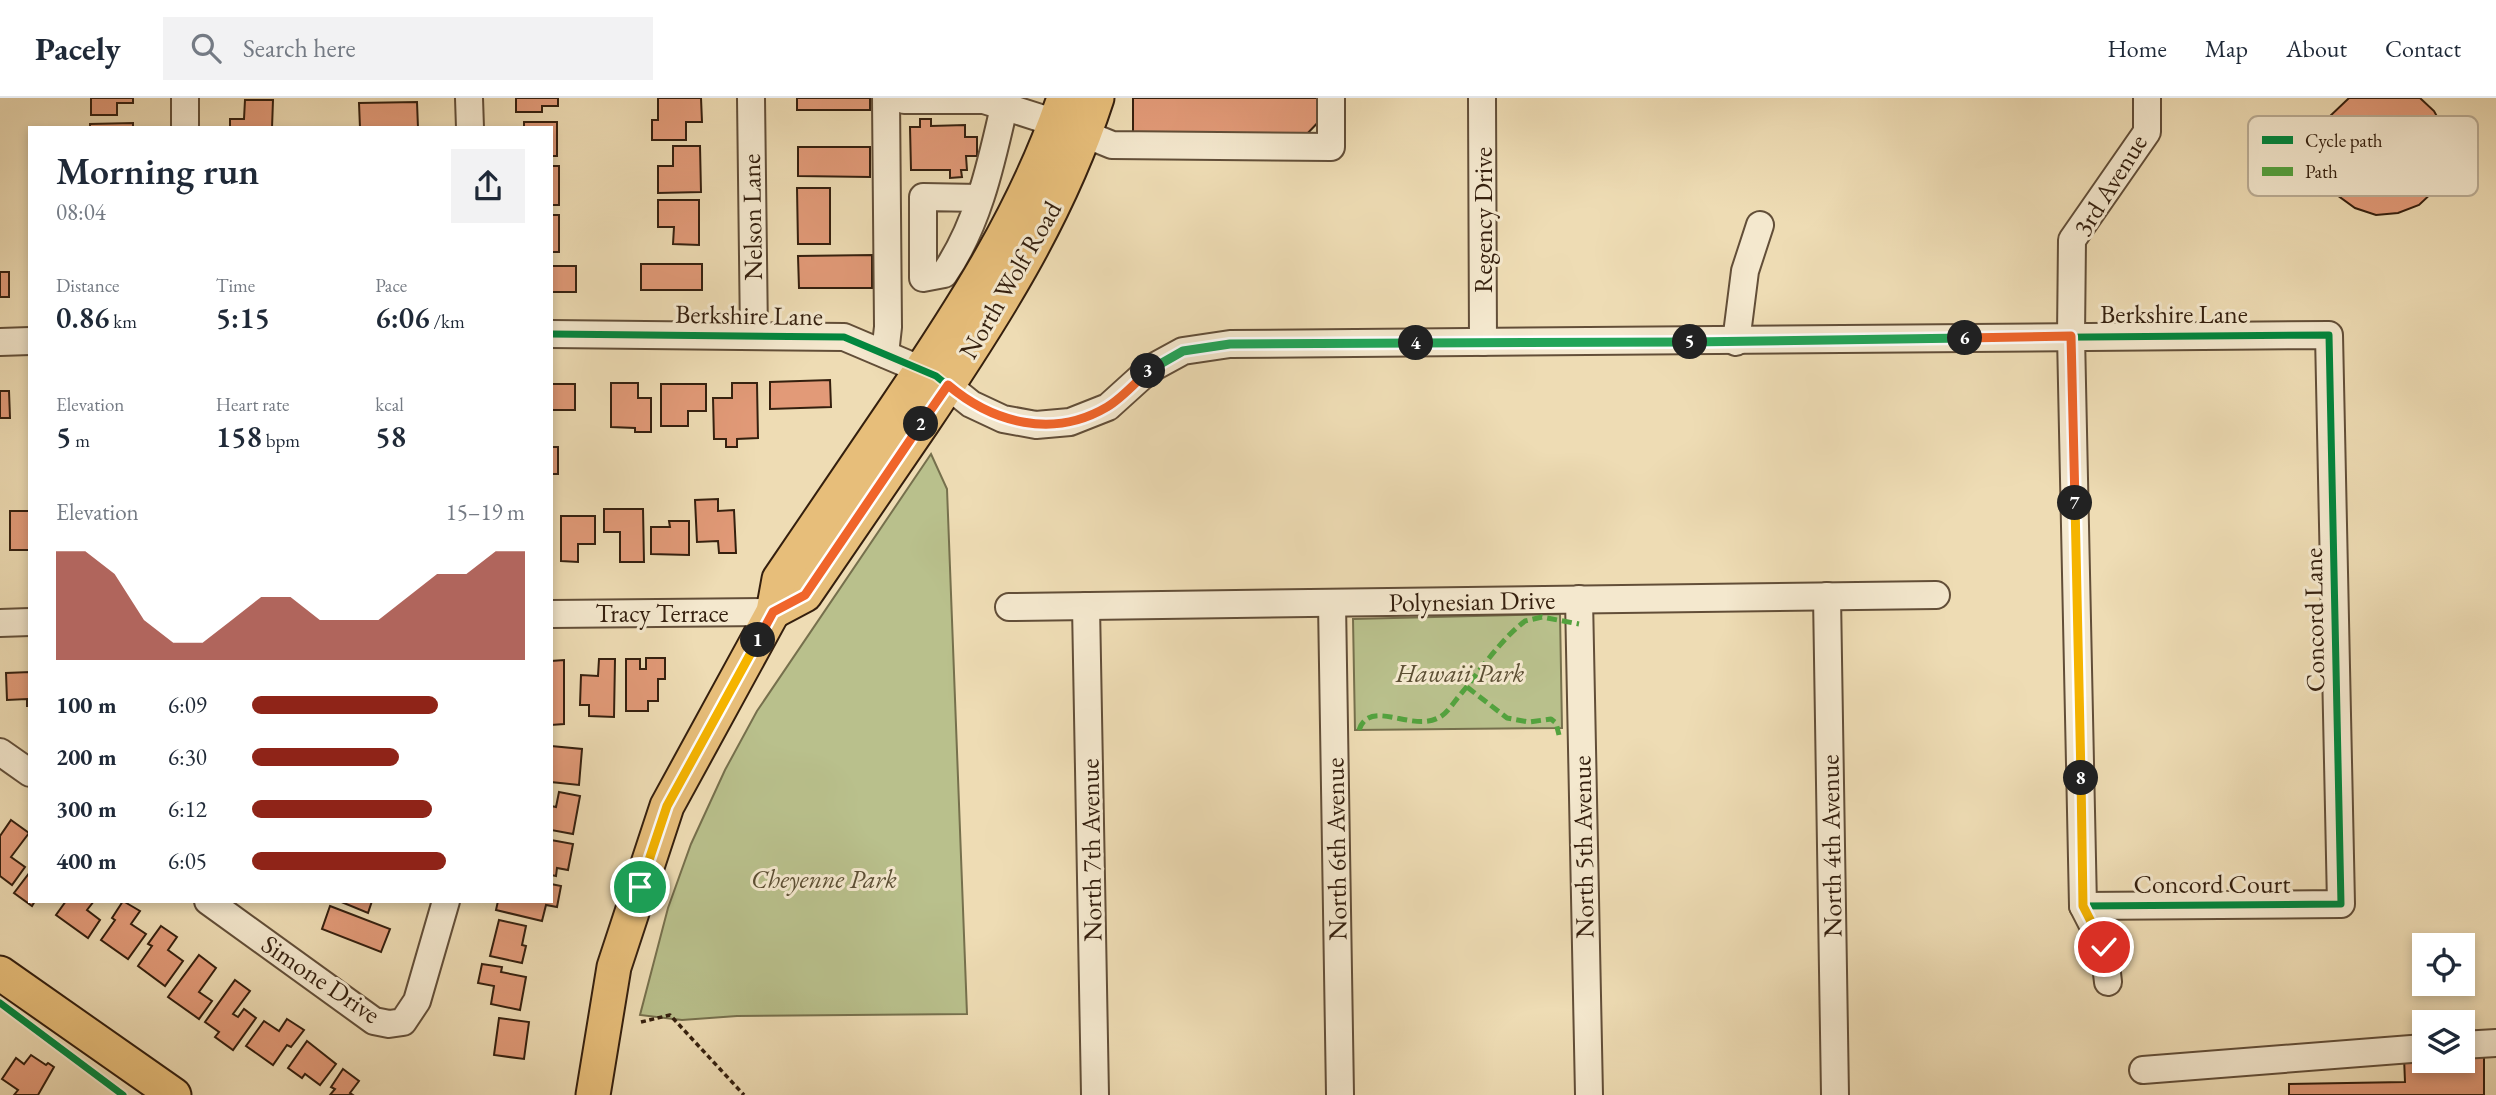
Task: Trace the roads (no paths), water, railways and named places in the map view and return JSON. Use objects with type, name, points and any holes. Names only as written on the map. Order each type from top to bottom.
[{"type":"main road","name":"North Wolf Road","points":[[935,377],[1033,178],[1068,118],[1097,98]]},
{"type":"main road","name":"North Wolf Road","points":[[593,1095],[614,967],[667,806],[773,612],[779,579],[1028,259],[1058,199],[1068,118]]},
{"type":"main road","points":[[0,973],[174,1095]]},
{"type":"street","points":[[185,98],[185,126]]},
{"type":"street","points":[[469,98],[470,126]]},
{"type":"street","name":"Nelson Lane","points":[[751,98],[754,336]]},
{"type":"street","points":[[885,354],[895,99],[984,100],[1004,107],[1068,118],[1112,145],[1331,147],[1331,98]]},
{"type":"street","name":"Regency Drive","points":[[1482,98],[1483,342]]},
{"type":"street","name":"3rd Avenue","points":[[2108,982],[2104,947],[2083,906],[2071,336],[2072,240],[2147,132],[2147,98]]},
{"type":"street","points":[[980,198],[923,197],[923,278],[944,274],[957,256],[988,178],[1004,107]]},
{"type":"street","points":[[1736,342],[1745,271],[1760,225]]},
{"type":"street","points":[[964,238],[994,255]]},
{"type":"street","name":"Berkshire Lane","points":[[553,334],[844,337],[935,377],[971,404],[1003,419],[1036,425],[1070,422],[1108,407],[1150,369],[1183,351],[1230,344],[1736,342],[2329,335]]},
{"type":"street","name":"Concord Lane","points":[[2329,335],[2341,904]]},
{"type":"street","points":[[0,342],[28,341]]},
{"type":"street","name":"Polynesian Drive","points":[[1009,607],[1936,595]]},
{"type":"street","name":"North 4th Avenue","points":[[1827,596],[1835,1095]]},
{"type":"street","name":"North 5th Avenue","points":[[1579,600],[1589,1095]]},
{"type":"street","name":"North 6th Avenue","points":[[1332,603],[1340,1095]]},
{"type":"street","name":"North 7th Avenue","points":[[1086,606],[1095,1095]]},
{"type":"street","name":"Tracy Terrace","points":[[553,614],[773,612]]},
{"type":"street","points":[[0,623],[28,622]]},
{"type":"street","points":[[0,752],[28,772]]},
{"type":"street","name":"Simone Drive","points":[[211,903],[374,1021],[389,1024],[404,1022],[417,1001],[445,903]]},
{"type":"street","name":"Concord Court","points":[[2083,906],[2341,904]]},
{"type":"street","points":[[2475,1044],[2496,1043]]},
{"type":"street","points":[[2143,1076],[2412,1049]]},
{"type":"park label","name":"Hawaii Park","points":[[1460,673]]},
{"type":"park label","name":"Cheyenne Park","points":[[824,879]]}]
